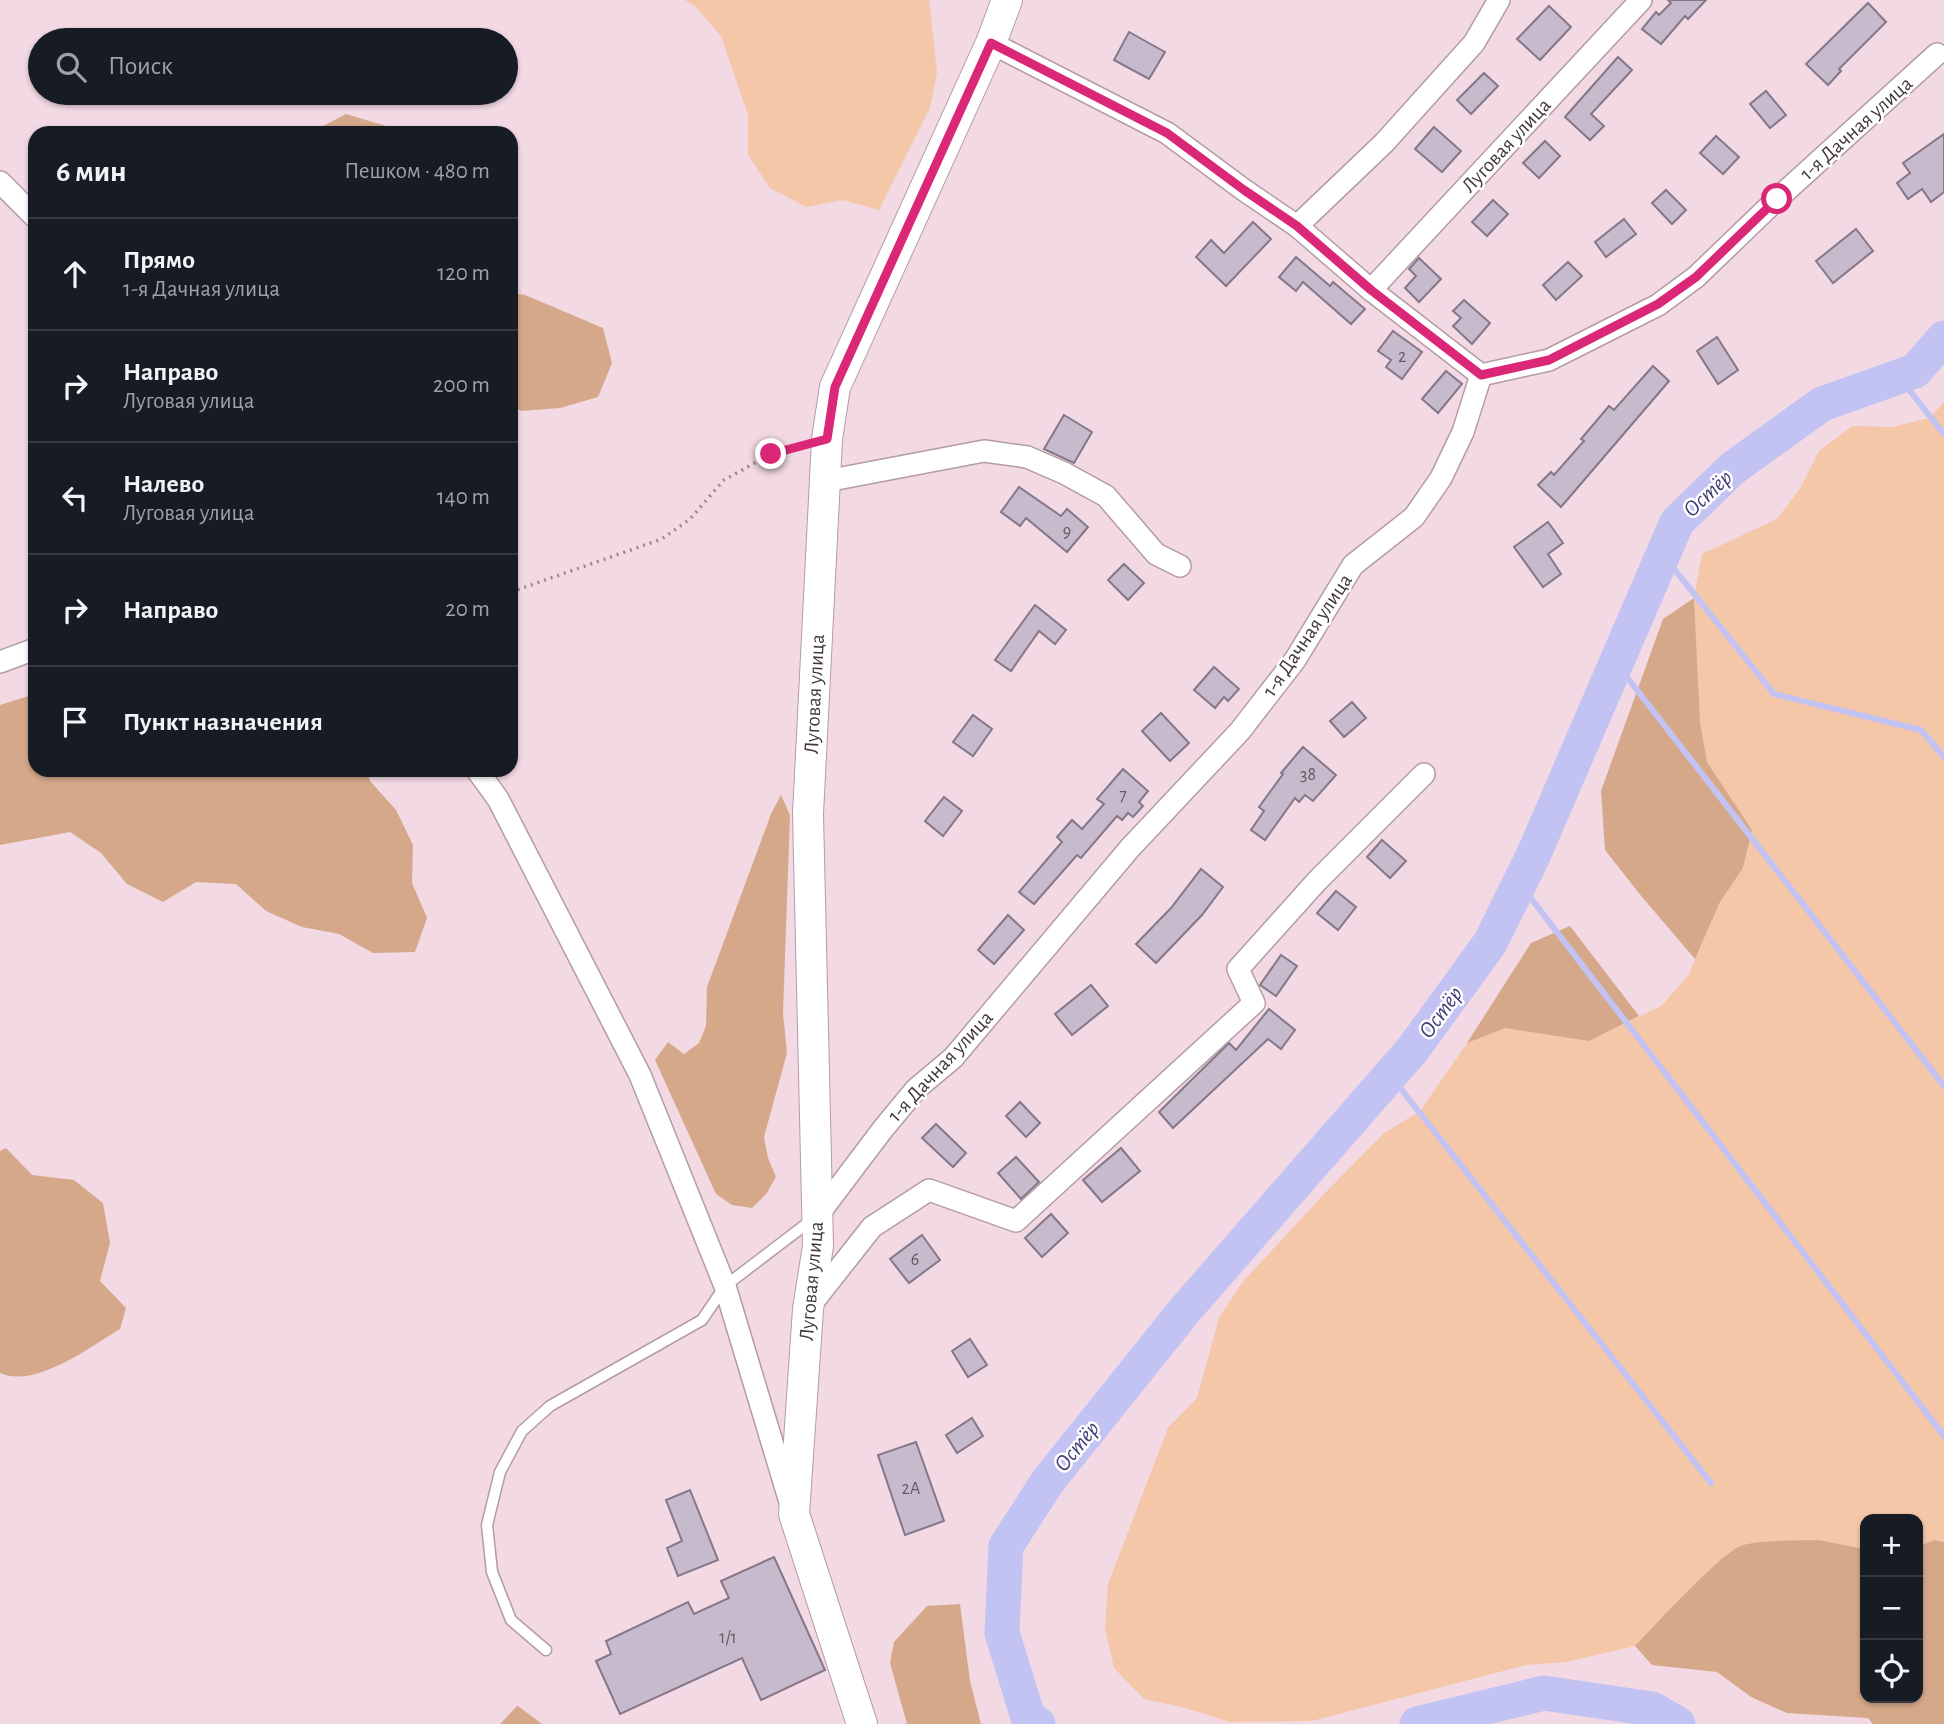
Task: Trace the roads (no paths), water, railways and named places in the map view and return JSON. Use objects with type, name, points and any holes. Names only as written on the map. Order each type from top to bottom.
[{"type":"street","name":"Луговая улица","points":[[862,1724],[794,1514],[808,1309],[818,1246],[808,814],[827,439],[835,387],[991,43],[1007,0]]},
{"type":"street","points":[[1297,226],[1384,143],[1474,43],[1499,0]]},
{"type":"street","name":"Луговая улица","points":[[1371,290],[1641,0]]},
{"type":"street","points":[[991,43],[1167,133],[1297,226],[1371,290],[1481,375]]},
{"type":"street","name":"1-я Дачная улица","points":[[818,1215],[916,1089],[953,1058],[1130,848],[1240,731],[1295,660],[1353,565],[1414,517],[1441,478],[1463,432],[1481,375],[1549,360],[1658,304],[1696,277],[1777,199],[1937,54]]},
{"type":"street","points":[[0,182],[28,210]]},
{"type":"street","points":[[826,481],[984,451],[1027,457],[1106,496],[1156,554],[1180,566]]},
{"type":"street","points":[[0,662],[28,652]]},
{"type":"street","points":[[808,1309],[872,1227],[929,1190],[1016,1221],[1254,1003],[1238,969],[1317,881],[1424,775]]},
{"type":"street","points":[[482,777],[498,799],[640,1075],[725,1286],[794,1514]]},
{"type":"lane","points":[[546,1650],[511,1620],[492,1572],[487,1525],[500,1472],[522,1431],[550,1406],[702,1320],[725,1286],[818,1215]]},
{"type":"waterway","name":"Остёр","points":[[1038,1724],[1028,1717],[1002,1633],[1006,1546],[1048,1481],[1185,1310],[1413,1049],[1490,943],[1533,856],[1677,522],[1733,468],[1822,404],[1915,371],[1944,338]]},
{"type":"waterway","points":[[1899,377],[1944,434]]},
{"type":"waterway","points":[[1663,555],[1774,694],[1921,730],[1944,757]]},
{"type":"waterway","points":[[1616,663],[1944,1086]]},
{"type":"waterway","points":[[1520,884],[1944,1436]]},
{"type":"waterway","points":[[1390,1075],[1711,1483]]},
{"type":"waterway","name":"Остёр","points":[[1417,1724],[1544,1693],[1652,1709],[1678,1724]]}]
